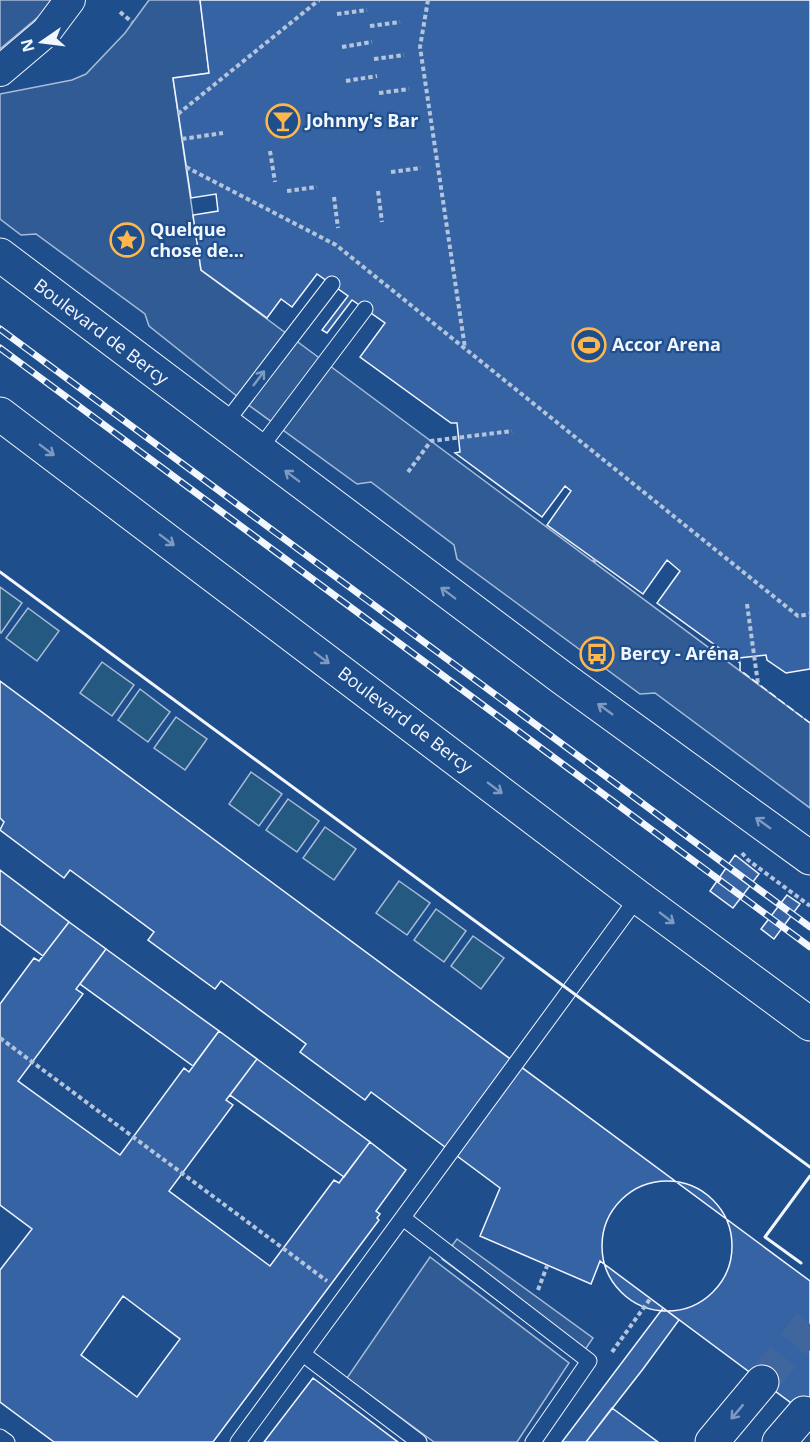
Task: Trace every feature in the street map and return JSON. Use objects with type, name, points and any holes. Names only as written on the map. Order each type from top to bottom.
[{"type":"main road","name":"Boulevard de Bercy","points":[[0,255],[561,677],[810,858]]},
{"type":"main road","name":"Boulevard de Bercy","points":[[0,414],[638,897],[810,1024]]},
{"type":"main road","points":[[712,1442],[762,1382]]},
{"type":"main road","points":[[779,1442],[804,1413]]},
{"type":"street","points":[[0,71],[46,32],[70,0]]},
{"type":"lane","points":[[224,425],[332,284]]},
{"type":"lane","points":[[258,451],[365,309]]},
{"type":"lane","points":[[238,1442],[638,897]]},
{"type":"lane","points":[[403,1218],[590,1361],[533,1442]]},
{"type":"lane","points":[[303,1354],[419,1442]]},
{"type":"lane","points":[[0,1437],[7,1442]]},
{"type":"path","points":[[178,114],[319,0]]},
{"type":"path","points":[[428,0],[420,47],[465,348]]},
{"type":"path","points":[[337,14],[367,10]]},
{"type":"path","points":[[120,12],[132,22]]},
{"type":"path","points":[[370,26],[400,22]]},
{"type":"path","points":[[342,47],[372,42]]},
{"type":"path","points":[[375,59],[404,55]]},
{"type":"path","points":[[346,81],[377,76]]},
{"type":"path","points":[[379,93],[410,89]]},
{"type":"path","points":[[182,139],[224,133]]},
{"type":"path","points":[[270,151],[275,182]]},
{"type":"path","points":[[186,167],[336,245],[798,616],[810,614]]},
{"type":"path","points":[[391,172],[421,168]]},
{"type":"path","points":[[287,191],[317,187]]},
{"type":"path","points":[[378,192],[382,222]]},
{"type":"path","points":[[334,197],[339,228]]},
{"type":"path","points":[[408,472],[431,441],[512,431]]},
{"type":"path","points":[[747,604],[758,684]]},
{"type":"path","points":[[0,1038],[346,1295]]},
{"type":"path","points":[[590,1361],[611,1353],[650,1299]]},
{"type":"shaded area","points":[[0,0],[53,0],[43,13],[0,49]]},
{"type":"shaded area","points":[[149,0],[200,0],[209,73],[173,79],[201,270],[810,723],[810,808],[655,693],[640,694],[457,559],[454,545],[371,482],[357,484],[243,401],[149,326],[145,314],[36,234],[21,235],[0,219],[0,94],[72,80],[86,74],[125,33]]},
{"type":"shaded area","points":[[0,587],[22,603],[1,633],[0,632]]},
{"type":"shaded area","points":[[28,608],[59,631],[37,661],[6,638]]},
{"type":"shaded area","points":[[102,662],[134,685],[112,716],[80,693]]},
{"type":"shaded area","points":[[140,689],[170,712],[148,742],[118,720]]},
{"type":"shaded area","points":[[176,717],[207,739],[185,770],[154,748]]},
{"type":"shaded area","points":[[251,772],[282,794],[259,826],[229,804]]},
{"type":"shaded area","points":[[288,799],[319,821],[297,852],[266,830]]},
{"type":"shaded area","points":[[325,827],[356,849],[334,880],[303,858]]},
{"type":"shaded area","points":[[399,881],[430,903],[407,935],[376,913]]},
{"type":"shaded area","points":[[436,909],[466,931],[444,962],[414,940]]},
{"type":"shaded area","points":[[473,936],[504,958],[481,989],[451,966]]},
{"type":"shaded area","points":[[457,1239],[593,1338],[578,1360],[442,1259]]},
{"type":"shaded area","points":[[430,1257],[569,1363],[517,1442],[434,1442],[347,1378]]},
{"type":"building","name":"Accor Arena","points":[[200,0],[810,0],[810,669],[786,673],[767,660],[766,655],[739,658],[740,663],[657,603],[680,571],[667,560],[643,594],[547,525],[571,491],[565,486],[542,517],[455,453],[460,452],[457,423],[451,423],[360,357],[385,323],[352,300],[327,333],[322,330],[348,296],[317,274],[292,307],[281,299],[267,318],[201,270],[193,215],[218,211],[216,194],[191,198],[173,78],[209,73]]},
{"type":"building","points":[[0,681],[810,1281],[810,1417],[600,1261],[591,1284],[480,1236],[500,1188],[371,1092],[365,1100],[300,1052],[306,1044],[221,981],[215,989],[148,940],[154,932],[70,870],[64,878],[0,830],[4,822],[0,818]]},
{"type":"building","points":[[735,855],[759,874],[733,908],[710,891]]},
{"type":"building","points":[[0,870],[69,922],[43,956],[0,924]]},
{"type":"building","points":[[787,895],[800,904],[774,939],[761,929]]},
{"type":"building","points":[[69,922],[106,949],[76,989],[83,994],[18,1081],[120,1155],[184,1068],[189,1072],[219,1031],[257,1059],[226,1100],[233,1105],[169,1191],[270,1266],[334,1180],[339,1183],[370,1142],[406,1170],[376,1211],[380,1214],[377,1218],[379,1220],[213,1442],[54,1442],[0,1402],[0,1270],[32,1229],[0,1205],[0,1004],[34,958],[39,961]],"holes":[[[123,1296],[180,1339],[137,1397],[81,1355]]]},
{"type":"building","points":[[106,949],[219,1031],[193,1066],[80,984]]},
{"type":"building","points":[[257,1059],[370,1142],[344,1177],[230,1095]]},
{"type":"building","points":[[667,1181],[692,1186],[713,1200],[727,1221],[732,1246],[727,1271],[713,1292],[692,1306],[667,1311],[642,1306],[621,1292],[607,1271],[602,1246],[607,1221],[621,1200],[642,1186]]},
{"type":"building","points":[[663,1308],[679,1320],[643,1369],[586,1442],[562,1442]]},
{"type":"building","points":[[313,1378],[398,1442],[264,1442]]},
{"type":"building","points":[[612,1408],[658,1442],[586,1442]]},
{"type":"tunnel","points":[[762,1382],[810,1324]]},
{"type":"railway","points":[[0,329],[810,927]]},
{"type":"railway","points":[[0,348],[810,947]]},
{"type":"fence","points":[[740,663],[740,670],[810,723]]},
{"type":"wall","points":[[0,572],[810,1167]]},
{"type":"wall","points":[[801,1263],[765,1237],[810,1176]]},
{"type":"place","name":"Johnny's Bar","points":[[283,121]]},
{"type":"place","name":"Quelque chose de...","points":[[127,240]]},
{"type":"place","name":"Accor Arena","points":[[589,345]]},
{"type":"place","name":"Bercy - Aréna","points":[[597,654]]}]
